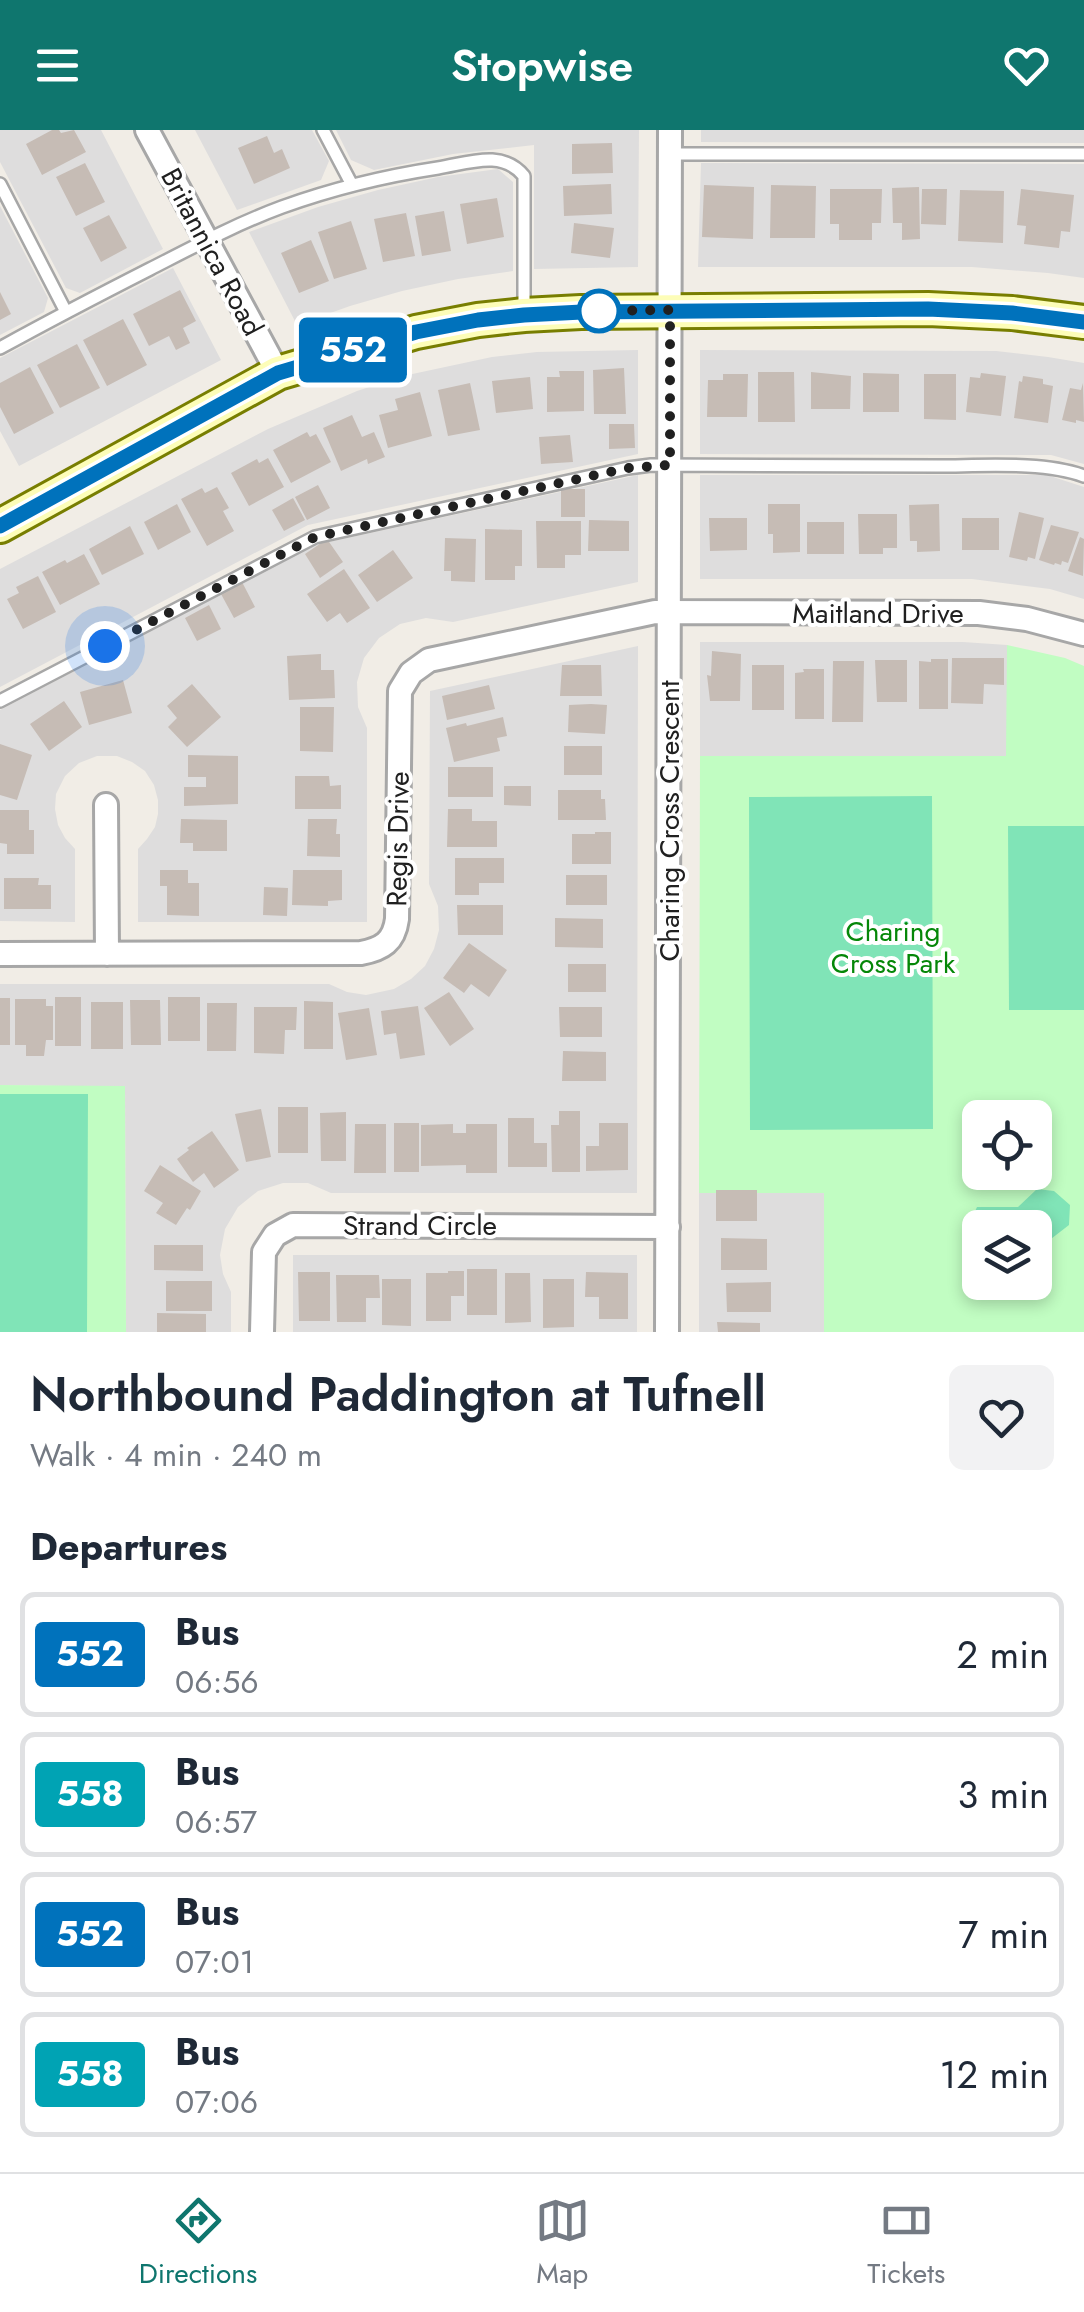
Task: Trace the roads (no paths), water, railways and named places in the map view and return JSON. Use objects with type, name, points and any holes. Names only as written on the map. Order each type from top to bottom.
[{"type":"street","name":"Britannica Road","points":[[147,130],[278,373]]},
{"type":"street","name":"Charing Cross Crescent","points":[[668,1332],[670,130]]},
{"type":"street","points":[[4,514],[278,373],[416,332],[478,320],[670,310],[928,309],[1084,322]]},
{"type":"street","name":"Maitland Drive","points":[[669,613],[978,613],[1027,619],[1084,634]]},
{"type":"street","name":"Regis Drive","points":[[0,954],[360,954],[383,947],[396,931],[399,704],[400,691],[411,673],[429,660],[634,616],[669,613]]},
{"type":"street","points":[[106,805],[107,954]]},
{"type":"street","name":"Strand Circle","points":[[262,1332],[264,1252],[275,1235],[293,1225],[668,1227]]},
{"type":"lane","points":[[323,130],[352,185]]},
{"type":"lane","points":[[670,154],[1084,154]]},
{"type":"lane","points":[[0,348],[205,241],[280,208],[352,185],[496,159],[508,162],[524,176],[524,315]]},
{"type":"lane","points":[[0,184],[66,312]]},
{"type":"lane","points":[[0,701],[315,537],[628,468],[1045,468],[1084,476]]},
{"type":"park label","name":"Charing Cross Park","points":[[893,947]]}]
